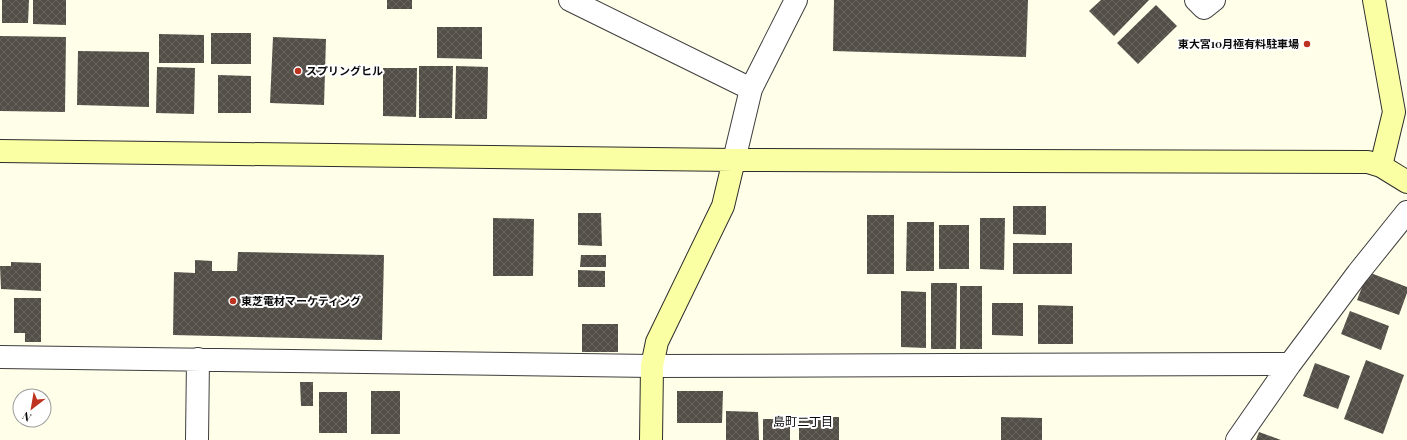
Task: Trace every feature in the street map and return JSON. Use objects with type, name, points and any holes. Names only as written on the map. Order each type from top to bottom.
[{"type":"street","points":[[570,0],[751,89]]},
{"type":"street","points":[[651,440],[652,366],[657,342],[723,206],[751,89],[796,0]]},
{"type":"street","points":[[1196,0],[1204,8],[1214,0]]},
{"type":"street","points":[[1374,0],[1394,112],[1381,166]]},
{"type":"street","points":[[0,151],[734,160],[1368,162],[1381,166],[1407,182]]},
{"type":"street","points":[[1237,440],[1290,364],[1358,273],[1407,212]]},
{"type":"street","points":[[0,357],[652,366],[1290,364]]},
{"type":"street","points":[[197,440],[198,359]]},
{"type":"building","points":[[2,0],[29,0],[28,23],[2,23]]},
{"type":"building","points":[[33,0],[66,0],[66,25],[33,24]]},
{"type":"building","points":[[387,0],[412,0],[412,9],[387,9]]},
{"type":"building","points":[[834,0],[1028,0],[1026,57],[833,51]]},
{"type":"building","points":[[1101,0],[1149,0],[1114,36],[1089,11]]},
{"type":"building","points":[[1156,5],[1177,26],[1138,64],[1117,43]]},
{"type":"building","points":[[437,27],[482,27],[482,59],[437,58]]},
{"type":"building","points":[[211,33],[251,33],[251,64],[211,64]]},
{"type":"building","points":[[159,34],[204,35],[204,63],[159,63]]},
{"type":"building","points":[[0,36],[66,37],[65,112],[0,111]]},
{"type":"building","name":"スプリングヒル","points":[[273,37],[326,39],[324,105],[270,103]]},
{"type":"building","points":[[78,51],[149,52],[149,107],[77,105]]},
{"type":"building","points":[[419,66],[453,66],[452,118],[419,118]]},
{"type":"building","points":[[456,66],[488,67],[487,119],[455,119]]},
{"type":"building","points":[[157,67],[195,68],[194,114],[156,113]]},
{"type":"building","points":[[383,68],[417,68],[416,117],[383,116]]},
{"type":"building","points":[[218,75],[251,76],[251,113],[218,113]]},
{"type":"building","points":[[1013,206],[1046,206],[1046,235],[1013,234]]},
{"type":"building","points":[[578,213],[601,213],[602,246],[578,245]]},
{"type":"building","points":[[867,215],[894,215],[894,274],[867,274]]},
{"type":"building","points":[[493,218],[534,219],[533,276],[493,276]]},
{"type":"building","points":[[980,218],[1005,218],[1004,270],[980,269]]},
{"type":"building","points":[[907,222],[934,222],[934,271],[906,271]]},
{"type":"building","points":[[939,225],[969,225],[969,269],[939,269]]},
{"type":"building","points":[[1013,243],[1072,243],[1072,274],[1013,274]]},
{"type":"building","points":[[238,252],[384,255],[382,340],[173,335],[174,272],[195,273],[195,260],[212,261],[212,271],[237,271]]},
{"type":"building","points":[[581,255],[606,255],[606,267],[580,267]]},
{"type":"building","points":[[11,262],[41,263],[41,291],[1,289],[0,266],[11,266]]},
{"type":"building","points":[[578,270],[605,271],[605,287],[578,287]]},
{"type":"building","points":[[1368,272],[1407,287],[1407,293],[1399,315],[1357,300]]},
{"type":"building","points":[[931,283],[957,283],[956,349],[931,349]]},
{"type":"building","points":[[960,286],[982,286],[982,349],[960,349]]},
{"type":"building","points":[[901,291],[926,292],[926,348],[901,347]]},
{"type":"building","points":[[14,298],[41,298],[41,342],[25,342],[25,333],[14,333]]},
{"type":"building","points":[[992,303],[1023,303],[1023,336],[992,335]]},
{"type":"building","points":[[1038,305],[1073,306],[1073,344],[1038,344]]},
{"type":"building","points":[[1350,311],[1389,326],[1381,350],[1341,334]]},
{"type":"building","points":[[582,324],[618,324],[618,352],[582,352]]},
{"type":"building","points":[[1366,360],[1404,375],[1383,434],[1344,419]]},
{"type":"building","points":[[1315,363],[1350,376],[1338,409],[1303,396]]},
{"type":"building","points":[[300,382],[313,382],[313,406],[301,406]]},
{"type":"building","points":[[371,391],[400,391],[400,434],[371,434]]},
{"type":"building","points":[[677,391],[723,391],[722,423],[677,423]]},
{"type":"building","points":[[319,392],[347,392],[347,433],[319,433]]},
{"type":"building","points":[[726,411],[758,412],[759,440],[726,440]]},
{"type":"building","points":[[799,417],[839,417],[839,440],[799,440]]},
{"type":"building","points":[[1001,417],[1042,418],[1042,440],[1001,440]]},
{"type":"building","points":[[763,419],[790,419],[790,440],[763,440]]},
{"type":"building","points":[[1259,432],[1281,440],[1256,440]]},
{"type":"place","name":"東大宮10月極有料駐車場","points":[[1307,44]]},
{"type":"place","name":"スプリングヒル","points":[[298,71]]},
{"type":"place","name":"東芝電材マーケティング","points":[[233,301]]},
{"type":"district","name":"島町二丁目","points":[[803,422]]}]
